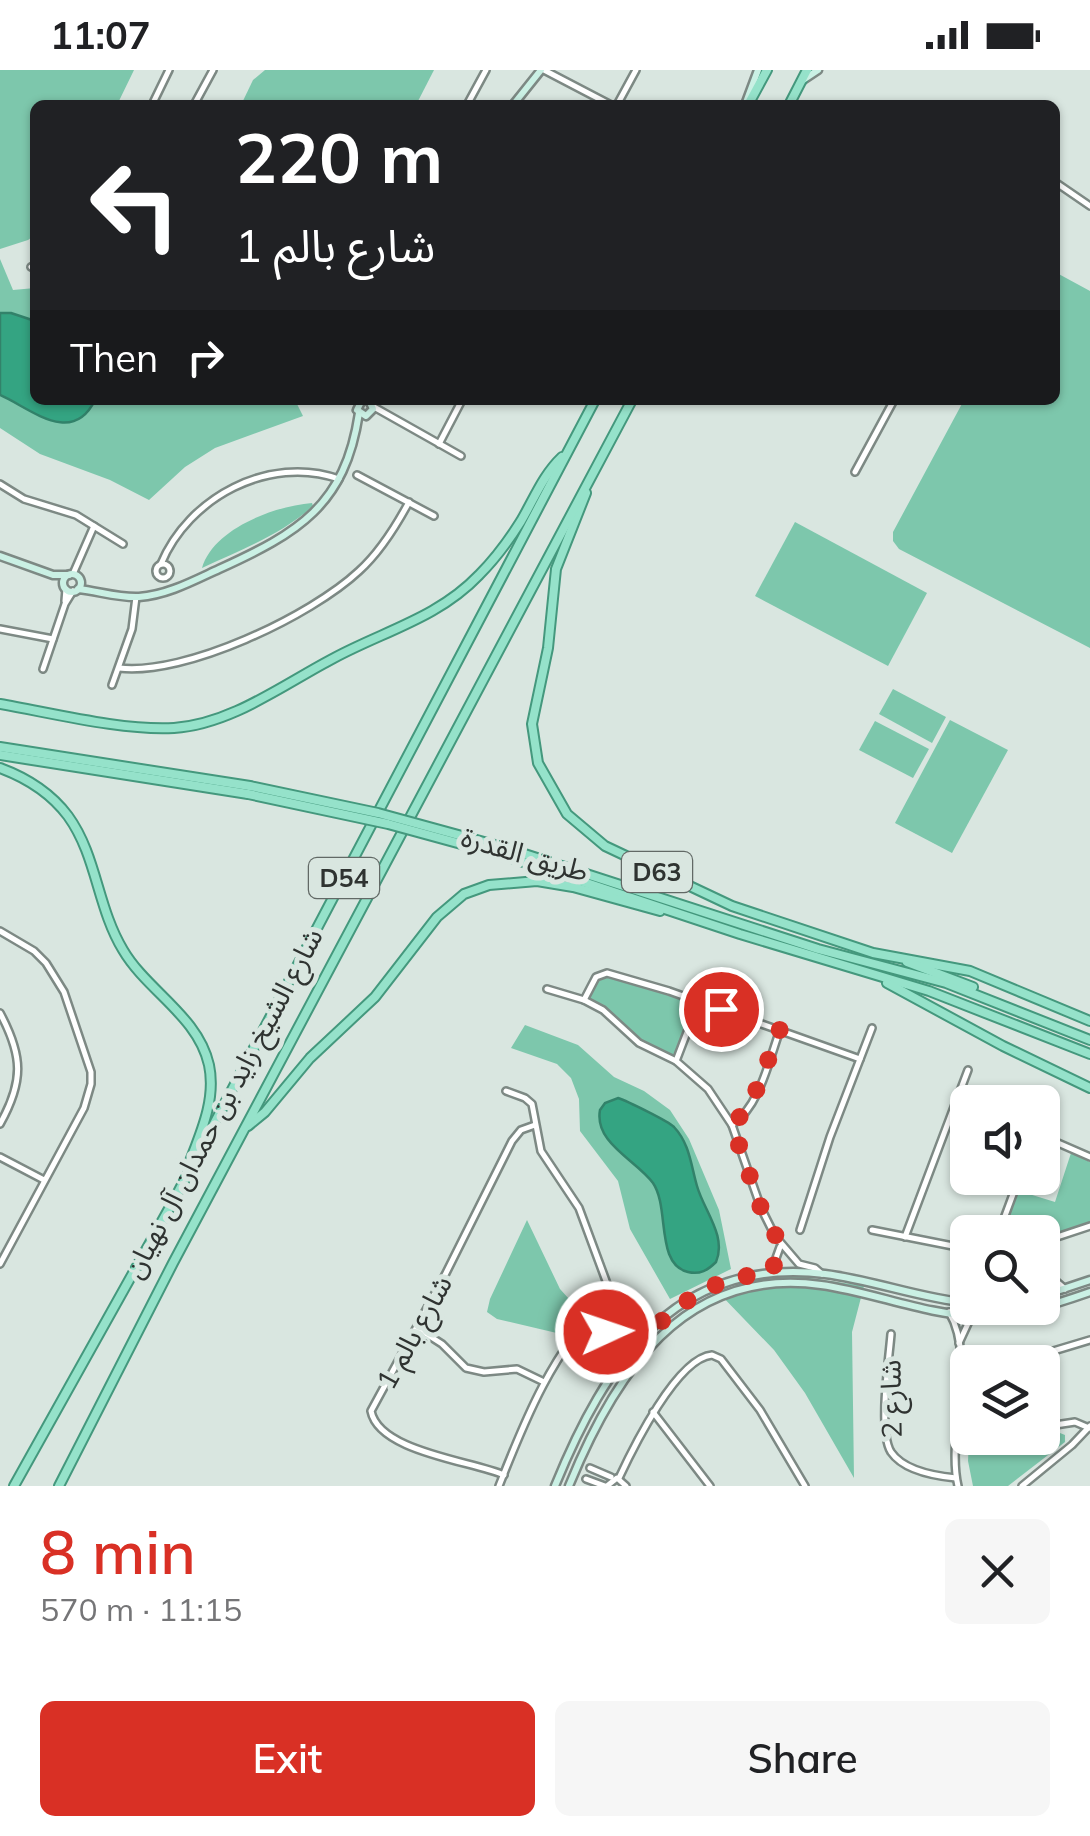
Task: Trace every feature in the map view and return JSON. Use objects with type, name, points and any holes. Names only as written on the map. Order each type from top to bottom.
[{"type":"main road","points":[[749,100],[767,70]]},
{"type":"main road","points":[[791,100],[807,70]]},
{"type":"main road","name":"شارع الشيخ زايد بن حمدان آل نهيان","points":[[14,1486],[176,1198],[592,405]]},
{"type":"main road","name":"شارع الشيخ زايد بن حمدان آل نهيان","points":[[58,1486],[629,405]]},
{"type":"main road","points":[[0,704],[162,728],[199,724],[247,705],[335,657],[425,616],[460,593],[501,550],[546,475],[569,451]]},
{"type":"main road","name":"طريق القدرة","points":[[590,479],[556,569],[548,648],[533,715],[535,754],[567,814],[605,846],[773,921],[873,953],[970,970],[1090,1020]]},
{"type":"main road","name":"طريق القدرة","points":[[0,746],[249,790],[505,852],[800,943],[936,979],[1090,1040]]},
{"type":"main road","name":"طريق القدرة","points":[[0,756],[249,790]]},
{"type":"main road","points":[[0,768],[44,791],[69,817],[91,859],[106,914],[122,948],[144,979],[187,1022],[205,1053],[210,1080],[207,1116],[176,1198]]},
{"type":"main road","name":"طريق القدرة","points":[[505,852],[687,915],[929,991],[1090,1054]]},
{"type":"main road","points":[[245,1129],[265,1112],[310,1058],[376,997],[443,910],[472,890],[510,882],[549,882],[687,915]]},
{"type":"main road","points":[[873,953],[948,977],[1003,1004]]},
{"type":"main road","name":"طريق القدرة","points":[[870,974],[1090,1088]]},
{"type":"street","points":[[154,100],[169,70]]},
{"type":"street","points":[[197,100],[213,70]]},
{"type":"street","points":[[470,100],[486,70]]},
{"type":"street","points":[[518,100],[542,70],[604,100]]},
{"type":"street","points":[[617,100],[636,70]]},
{"type":"street","points":[[748,100],[758,70]]},
{"type":"street","points":[[802,81],[818,70]]},
{"type":"street","points":[[1060,185],[1090,206]]},
{"type":"street","points":[[439,444],[459,405]]},
{"type":"street","points":[[855,472],[891,405]]},
{"type":"street","points":[[0,556],[95,591],[136,597],[170,591],[276,543],[312,516],[338,479],[366,406],[461,456]]},
{"type":"street","points":[[161,564],[188,520],[234,488],[265,476],[292,472],[338,479]]},
{"type":"street","points":[[356,475],[434,516]]},
{"type":"street","points":[[0,484],[24,499],[76,515],[123,544]]},
{"type":"street","points":[[119,668],[153,669],[190,660],[308,608],[360,570],[386,540],[409,502]]},
{"type":"street","points":[[43,670],[94,526]]},
{"type":"street","points":[[112,686],[132,629],[136,597]]},
{"type":"street","points":[[0,629],[53,639]]},
{"type":"street","points":[[0,932],[34,950],[56,977],[91,1084],[84,1108],[0,1264]]},
{"type":"street","points":[[584,1000],[595,978],[604,972],[860,1058]]},
{"type":"street","points":[[547,989],[584,1000],[613,1018],[639,1043],[676,1062],[708,1089],[732,1125],[761,1208],[780,1244],[799,1264],[816,1268],[822,1274]]},
{"type":"street","points":[[676,1062],[699,1001]]},
{"type":"street","points":[[0,1013],[19,1070],[17,1090],[0,1124]]},
{"type":"street","points":[[800,1230],[872,1028]]},
{"type":"street","points":[[732,1125],[750,1106],[780,1030]]},
{"type":"street","points":[[962,1085],[968,1070]]},
{"type":"street","points":[[500,1486],[544,1382],[580,1325],[606,1298],[608,1285],[590,1247],[579,1208],[550,1168],[529,1101],[506,1091]]},
{"type":"street","points":[[906,1236],[950,1115]]},
{"type":"street","name":"شارع بالم 1","points":[[504,1475],[475,1464],[434,1458],[392,1435],[374,1420],[372,1406],[417,1328],[512,1140],[534,1124]]},
{"type":"street","points":[[1060,1144],[1090,1157]]},
{"type":"street","points":[[0,1157],[44,1180]]},
{"type":"street","points":[[1060,1236],[1090,1226]]},
{"type":"street","points":[[872,1230],[950,1245]]},
{"type":"street","points":[[772,1272],[780,1244]]},
{"type":"street","points":[[556,1486],[588,1412],[617,1366],[642,1336],[708,1288],[772,1272],[822,1274],[950,1299]]},
{"type":"street","points":[[1060,1290],[1090,1280]]},
{"type":"street","points":[[569,1486],[598,1418],[618,1384],[672,1326],[710,1302],[751,1287],[788,1283],[872,1291],[878,1283]]},
{"type":"street","points":[[1060,1285],[1065,1288]]},
{"type":"street","points":[[672,1326],[669,1319],[708,1288]]},
{"type":"street","points":[[848,1290],[949,1312],[958,1345]]},
{"type":"street","points":[[1060,1302],[1090,1292]]},
{"type":"street","points":[[586,1317],[617,1340],[628,1342],[642,1336]]},
{"type":"street","points":[[580,1325],[610,1348],[616,1355],[617,1366]]},
{"type":"street","points":[[956,1327],[964,1327],[958,1345]]},
{"type":"street","points":[[417,1328],[442,1344],[466,1368],[484,1372],[517,1369],[544,1382]]},
{"type":"street","points":[[600,1340],[606,1332]]},
{"type":"street","name":"شارع 2","points":[[891,1334],[886,1432],[891,1451],[917,1470],[957,1482]]},
{"type":"street","points":[[610,1348],[616,1346],[617,1340]]},
{"type":"street","points":[[1060,1349],[1090,1340]]},
{"type":"street","points":[[586,1480],[606,1486],[617,1478],[653,1412],[708,1354],[717,1356],[760,1410],[805,1486]]},
{"type":"street","points":[[653,1412],[710,1486]]},
{"type":"street","points":[[1060,1424],[1074,1422],[1089,1427]]},
{"type":"street","points":[[1022,1486],[1089,1427]]},
{"type":"street","points":[[957,1482],[958,1455]]},
{"type":"street","points":[[590,1468],[617,1478],[626,1486]]},
{"type":"shaded area","points":[[0,70],[134,70],[119,100],[30,100],[30,239],[0,249]]},
{"type":"shaded area","points":[[265,70],[434,70],[419,100],[243,100],[253,80]]},
{"type":"shaded area","points":[[0,259],[13,290],[30,288],[30,405],[298,405],[303,416],[215,448],[185,467],[149,500],[110,480],[40,454],[0,428]]},
{"type":"shaded area","points":[[1060,275],[1090,291],[1090,648],[899,549],[893,532],[961,405],[1060,405]]},
{"type":"shaded area","points":[[0,313],[30,319],[30,405],[92,405],[86,414],[75,421],[50,420],[0,395]]},
{"type":"shaded area","points":[[312,503],[301,516],[274,534],[202,568],[218,542],[247,522],[280,509]]},
{"type":"shaded area","points":[[795,522],[927,593],[888,666],[755,596]]},
{"type":"shaded area","points":[[893,689],[946,717],[932,743],[879,714]]},
{"type":"shaded area","points":[[950,720],[1008,750],[952,853],[895,823]]},
{"type":"shaded area","points":[[875,721],[929,749],[913,778],[859,750]]},
{"type":"shaded area","points":[[605,974],[696,1001],[673,1059],[587,1001],[596,980]]},
{"type":"shaded area","points":[[525,1025],[578,1045],[614,1077],[644,1091],[670,1110],[689,1139],[719,1210],[731,1269],[670,1299],[630,1229],[618,1181],[580,1131],[579,1099],[571,1078],[557,1064],[511,1048]],"holes":[[[618,1098],[663,1120],[680,1134],[714,1229],[719,1256],[672,1261],[657,1189],[601,1129],[605,1103]]]},
{"type":"shaded area","points":[[618,1098],[670,1124],[684,1141],[719,1243],[716,1262],[707,1269],[688,1272],[671,1258],[653,1183],[603,1132],[600,1110],[605,1103]]},
{"type":"shaded area","points":[[1071,1153],[1090,1162],[1090,1224],[1060,1233],[1060,1215],[1008,1215],[1014,1195],[1032,1195],[1055,1202]]},
{"type":"shaded area","points":[[527,1220],[560,1289],[579,1310],[561,1334],[497,1319],[487,1312]]},
{"type":"shaded area","points":[[797,1276],[864,1286],[852,1332],[854,1478],[805,1393],[774,1350],[718,1292],[751,1280]]},
{"type":"shaded area","points":[[968,1455],[1048,1455],[1008,1486],[973,1486]]},
{"type":"route","points":[[606,1332],[614,1340],[631,1341],[700,1292],[740,1277],[772,1272],[779,1256],[780,1244],[761,1208],[732,1125],[750,1106],[780,1030],[721,1009]]}]
